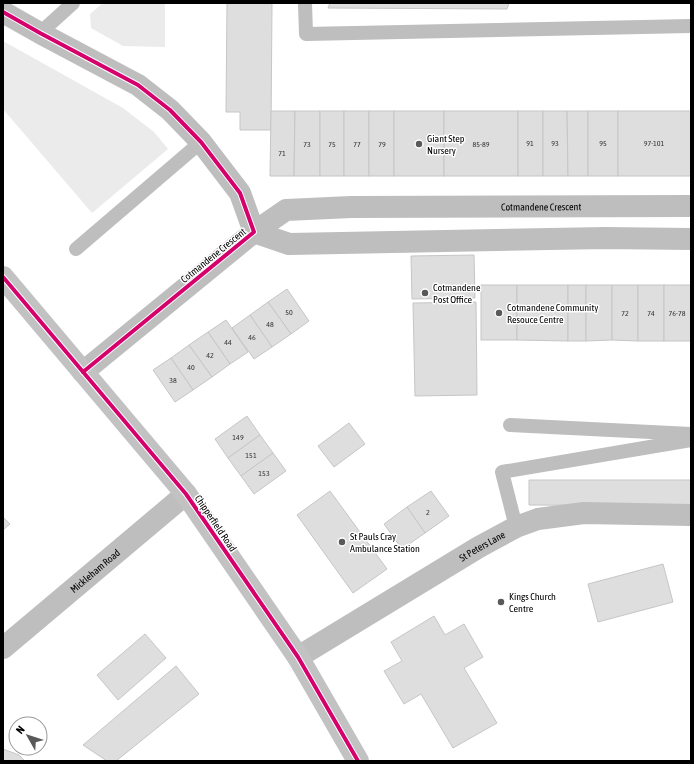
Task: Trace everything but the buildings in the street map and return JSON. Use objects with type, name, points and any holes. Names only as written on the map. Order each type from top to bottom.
[{"type":"street","name":"Cotmandene Crescent","points":[[3,12],[138,85],[170,110],[201,142],[240,193],[254,232]]},
{"type":"street","name":"Cotmandene Crescent","points":[[83,372],[254,232],[286,210],[359,207],[691,206]]},
{"type":"street","name":"Cotmandene Crescent","points":[[254,232],[289,244],[605,238],[691,239]]},
{"type":"street","name":"Chipperfield Road","points":[[3,277],[186,494],[298,658],[358,761]]},
{"type":"street","name":"Mickleham Road","points":[[3,648],[186,494]]},
{"type":"street","name":"St Peters Lane","points":[[298,658],[479,547],[516,527],[538,519],[584,513],[691,515]]},
{"type":"lane","points":[[40,33],[73,3]]},
{"type":"lane","points":[[305,3],[306,34],[691,26]]},
{"type":"lane","points":[[76,249],[201,142]]},
{"type":"lane","points":[[510,425],[691,434]]},
{"type":"lane","points":[[516,527],[502,472],[691,440]]},
{"type":"shaded area","points":[[103,3],[165,3],[165,47],[123,46],[91,28],[90,14]]},
{"type":"shaded area","points":[[3,41],[123,108],[154,132],[168,149],[92,213],[3,109]]},
{"type":"cycle path","points":[[3,12],[138,85],[170,110],[201,142],[240,193],[254,232],[83,372]]},
{"type":"cycle path","points":[[3,277],[186,494],[298,657],[358,761]]},
{"type":"place","name":"Giant Step Nursery","points":[[419,144]]},
{"type":"place","name":"Cotmandene Post Office","points":[[425,293]]},
{"type":"place","name":"Cotmandene Community Resouce Centre","points":[[499,313]]},
{"type":"place","name":"St Pauls Cray Ambulance Station","points":[[342,542]]},
{"type":"place","name":"Kings Church Centre","points":[[501,602]]}]
